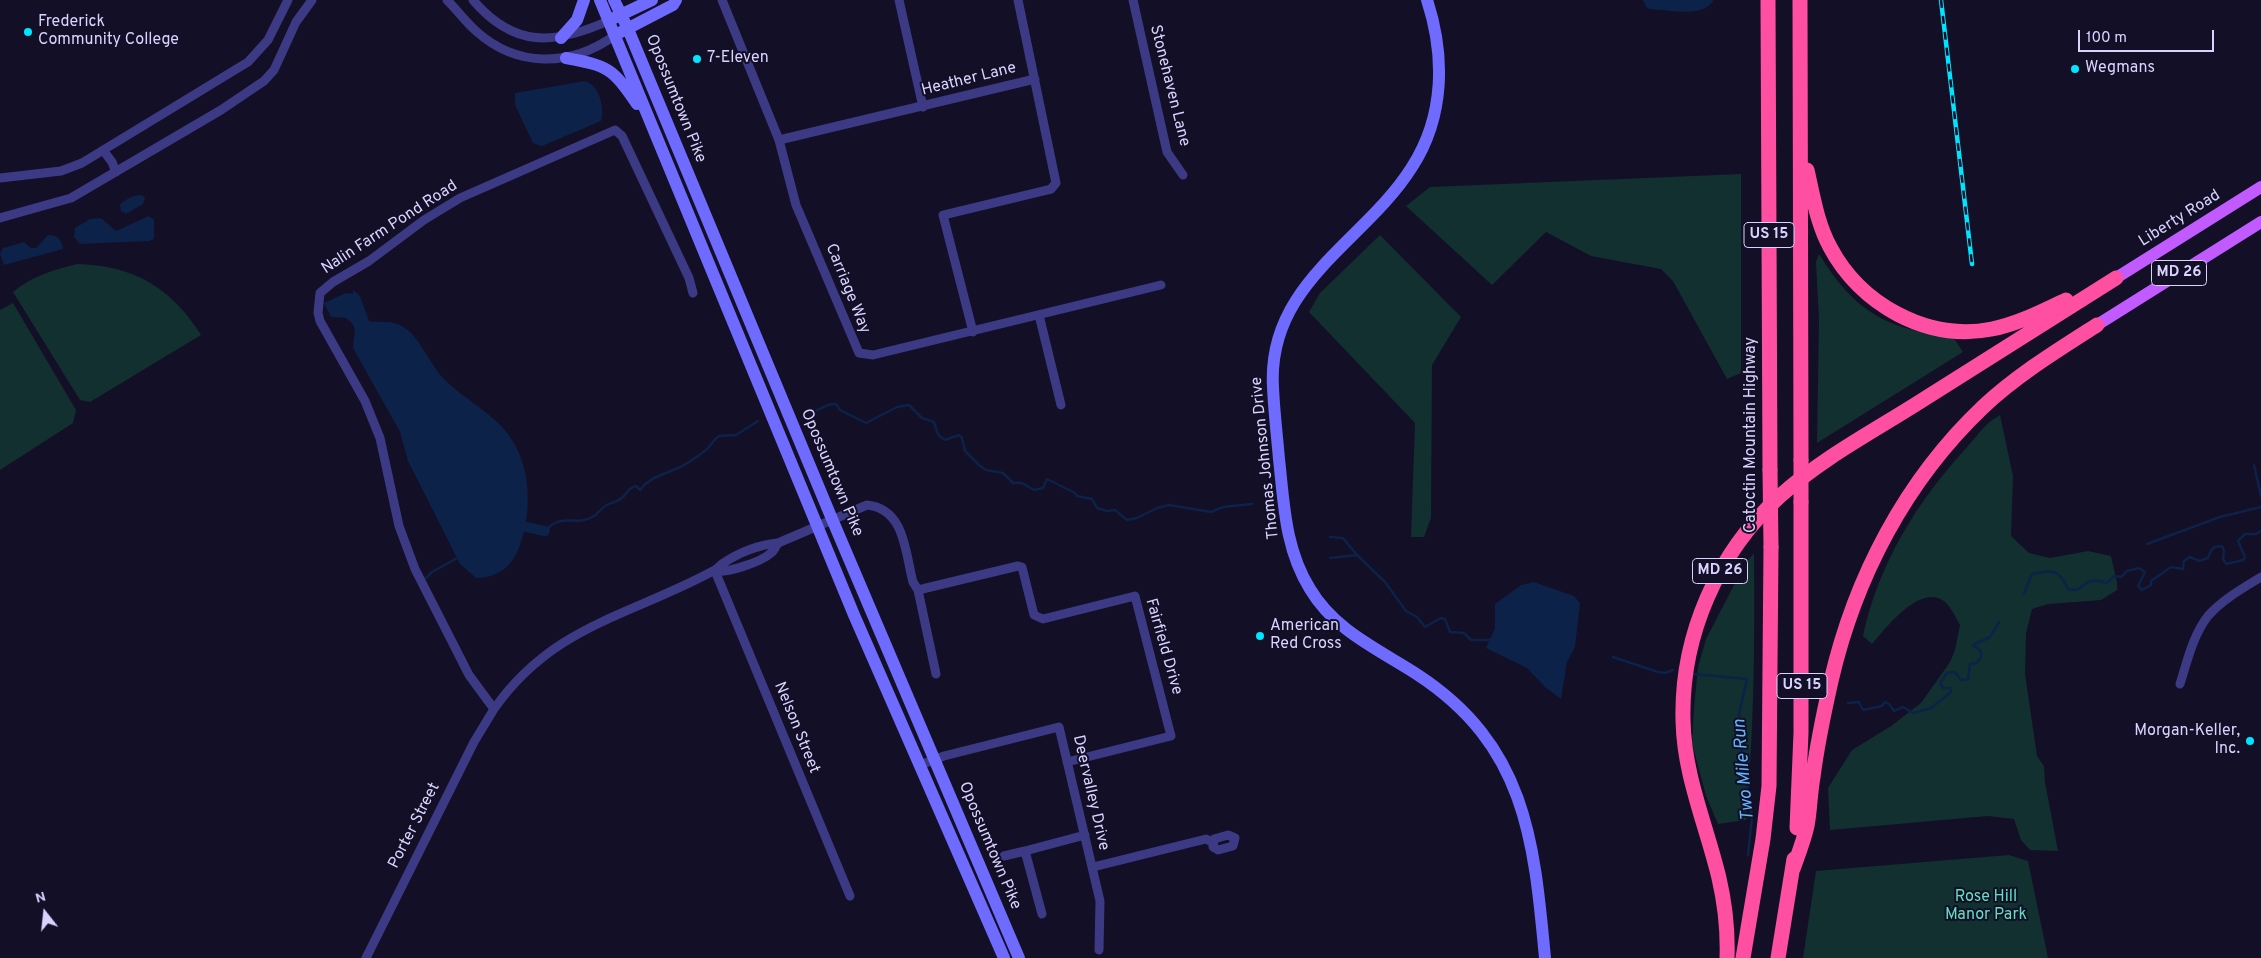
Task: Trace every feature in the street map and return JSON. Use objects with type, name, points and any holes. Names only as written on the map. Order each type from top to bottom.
[{"type":"highway","name":"Catoctin Mountain Highway","points":[[1743,958],[1763,839],[1769,786],[1768,0]]},
{"type":"highway","name":"US 15","points":[[1778,958],[1793,869],[1801,733],[1800,0]]},
{"type":"highway","points":[[1801,144],[1822,230],[1839,263],[1850,277],[1876,301],[1908,319],[1941,329],[1976,331],[1991,329],[2043,311],[2116,278]]},
{"type":"highway","name":"MD 26","points":[[1727,958],[1724,899],[1714,857],[1690,780],[1684,740],[1683,714],[1684,685],[1692,641],[1705,601],[1726,561],[1763,512],[1814,469],[2116,278]]},
{"type":"highway","name":"MD 26","points":[[1793,869],[1807,826],[1820,733],[1840,649],[1862,586],[1892,523],[1947,444],[1984,406],[2030,369],[2097,325]]},
{"type":"main road","points":[[561,38],[577,20],[584,0]]},
{"type":"main road","name":"Opossumtown Pike","points":[[600,0],[817,525],[1004,958]]},
{"type":"main road","name":"Opossumtown Pike","points":[[614,0],[628,29],[832,519],[1020,958]]},
{"type":"main road","points":[[608,21],[652,0]]},
{"type":"main road","points":[[614,36],[673,6],[676,0]]},
{"type":"main road","name":"Thomas Johnson Drive","points":[[1427,0],[1438,42],[1440,75],[1435,109],[1420,154],[1387,199],[1305,285],[1291,308],[1277,346],[1272,384],[1285,520],[1296,560],[1308,586],[1322,606],[1352,634],[1411,670],[1449,698],[1474,724],[1496,753],[1512,785],[1528,829],[1537,875],[1545,958]]},
{"type":"main road","points":[[566,58],[595,64],[612,72],[650,122]]},
{"type":"main road","name":"Liberty Road","points":[[2116,278],[2261,187]]},
{"type":"main road","name":"MD 26","points":[[2097,325],[2261,222]]},
{"type":"street","points":[[0,178],[61,171],[82,164],[248,62],[268,40],[288,0]]},
{"type":"street","points":[[0,218],[71,198],[221,110],[264,81],[274,70],[296,22],[312,0]]},
{"type":"street","points":[[473,0],[493,22],[532,39],[561,38],[586,31],[608,21]]},
{"type":"street","name":"Carriage Way","points":[[722,0],[779,140],[796,205],[859,353],[873,356],[1161,285]]},
{"type":"street","points":[[899,0],[923,107]]},
{"type":"street","points":[[1018,0],[1035,79]]},
{"type":"street","name":"Stonehaven Lane","points":[[1133,0],[1167,152],[1183,175]]},
{"type":"street","points":[[445,2],[476,31],[500,48],[526,58],[544,61],[566,58],[601,46],[614,36]]},
{"type":"street","name":"Heather Lane","points":[[779,140],[1035,79],[1056,178],[1055,186],[944,215],[973,332]]},
{"type":"street","name":"Nalin Farm Pond Road","points":[[494,708],[470,675],[415,569],[399,526],[380,438],[365,402],[320,321],[318,302],[320,294],[333,282],[369,261],[440,209],[471,192],[615,130],[619,132],[626,145],[689,278],[694,293]]},
{"type":"street","points":[[103,150],[116,172]]},
{"type":"street","points":[[1039,315],[1061,405]]},
{"type":"street","points":[[494,708],[520,677],[574,634],[715,571],[725,572],[748,564],[771,553],[778,543],[867,505],[881,506],[896,521],[913,582],[918,590],[936,674]]},
{"type":"street","name":"Fairfield Drive","points":[[918,590],[1018,566],[1022,567],[1034,616],[1043,619],[1136,596],[1171,736],[1067,762]]},
{"type":"street","name":"Nelson Street","points":[[715,571],[850,896]]},
{"type":"street","points":[[2180,684],[2191,648],[2208,617],[2227,599],[2261,577]]},
{"type":"street","name":"Porter Street","points":[[366,958],[474,742],[494,708]]},
{"type":"street","name":"Deervalley Drive","points":[[920,765],[934,759],[1059,727],[1100,901],[1098,950]]},
{"type":"street","points":[[1004,856],[1085,835]]},
{"type":"street","points":[[1093,867],[1206,839],[1212,842]]},
{"type":"street","points":[[1025,850],[1042,914]]},
{"type":"green space","points":[[1741,174],[1741,373],[1727,379],[1673,281],[1661,269],[1591,256],[1546,232],[1492,285],[1406,206],[1430,187]]},
{"type":"green space","points":[[1380,235],[1461,317],[1432,365],[1431,518],[1424,537],[1411,537],[1415,423],[1309,312],[1320,293]]},
{"type":"green space","points":[[1819,254],[1832,274],[1846,290],[1860,304],[1874,314],[1891,323],[1909,329],[1953,337],[1963,352],[1817,443],[1819,321],[1816,262]]},
{"type":"green space","points":[[77,264],[97,265],[116,269],[149,282],[177,304],[190,318],[201,335],[90,402],[80,400],[13,292],[20,286],[43,274]]},
{"type":"green space","points":[[13,303],[76,410],[73,423],[0,470],[0,310]]},
{"type":"green space","points":[[2000,415],[2013,476],[2011,536],[2029,553],[2050,558],[2088,551],[2111,556],[2117,583],[2117,590],[2101,600],[2048,604],[2032,609],[2026,633],[2025,674],[2037,756],[2044,766],[2045,782],[2058,851],[2030,850],[2021,840],[2014,819],[1988,816],[1830,830],[1828,788],[1852,750],[1891,726],[1921,703],[1950,662],[1955,650],[1960,625],[1945,602],[1936,597],[1925,598],[1915,602],[1895,618],[1872,644],[1863,636],[1879,584],[1902,534],[1933,488],[1982,429]]},
{"type":"green space","points":[[1754,553],[1751,753],[1746,820],[1718,824],[1706,796],[1692,743],[1698,667],[1706,639],[1745,564]]},
{"type":"green space","name":"Rose Hill Manor Park","points":[[2009,855],[2028,861],[2048,958],[1803,958],[1816,871]]},
{"type":"water","points":[[1643,0],[1713,1],[1701,10],[1684,12],[1650,9],[1646,7]]},
{"type":"water","points":[[585,81],[594,87],[600,97],[601,121],[542,146],[533,143],[515,105],[515,93]]},
{"type":"water","points":[[142,195],[145,198],[143,204],[126,214],[121,211],[120,205],[124,201]]},
{"type":"water","points":[[149,216],[154,220],[154,239],[149,241],[80,244],[74,237],[75,228],[90,219],[101,218],[116,231]]},
{"type":"water","points":[[48,235],[58,238],[63,249],[4,265],[0,254],[3,248],[24,242],[31,248],[36,248]]},
{"type":"water","points":[[353,290],[360,296],[369,321],[394,323],[408,330],[444,379],[497,422],[517,448],[526,480],[527,514],[517,552],[509,565],[498,573],[476,578],[460,564],[408,461],[400,432],[353,348],[355,329],[352,323],[346,318],[331,317],[324,303],[346,293],[353,294]]},
{"type":"water","points":[[1534,582],[1574,596],[1580,603],[1575,647],[1567,662],[1561,699],[1545,687],[1527,668],[1486,648],[1495,628],[1495,604],[1521,585]]},
{"type":"waterway","points":[[807,413],[836,404],[840,410],[866,423],[897,407],[909,405],[922,418],[934,422],[938,434],[945,440],[959,435],[962,438],[965,451],[986,470],[1003,473],[1013,483],[1022,483],[1034,490],[1043,488],[1047,479],[1075,493],[1077,496],[1092,499],[1097,508],[1107,511],[1115,510],[1127,520],[1169,505],[1211,512],[1223,507],[1252,504]]},
{"type":"waterway","points":[[545,531],[551,525],[558,522],[581,521],[594,516],[607,505],[621,499],[628,490],[636,486],[640,490],[652,479],[691,461],[706,450],[719,436],[736,435],[758,421]]},
{"type":"waterway","points":[[2254,465],[2261,496]]},
{"type":"waterway","points":[[2147,544],[2220,517],[2261,507]]},
{"type":"waterway","points":[[526,527],[545,531]]},
{"type":"waterway","name":"Two Mile Run","points":[[2024,594],[2032,574],[2045,571],[2058,574],[2068,589],[2077,590],[2090,581],[2107,583],[2114,576],[2121,577],[2127,571],[2139,568],[2145,572],[2138,586],[2142,590],[2151,585],[2151,581],[2171,567],[2183,569],[2184,561],[2190,557],[2199,561],[2208,558],[2211,551],[2216,547],[2222,546],[2224,551],[2223,559],[2226,564],[2243,560],[2245,557],[2238,541],[2245,534],[2256,534],[2261,531]]},
{"type":"waterway","points":[[1330,537],[1343,538],[1357,555],[1385,582],[1406,611],[1417,617],[1425,627],[1441,618],[1445,619],[1450,632],[1464,633],[1471,640],[1491,640]]},
{"type":"waterway","points":[[1330,558],[1357,555]]},
{"type":"waterway","points":[[426,578],[432,572],[457,558]]},
{"type":"waterway","name":"Two Mile Run","points":[[1848,703],[1859,702],[1863,710],[1882,706],[1885,702],[1894,711],[1903,707],[1913,713],[1931,708],[1951,692],[1950,688],[1943,688],[1940,683],[1947,673],[1955,672],[1961,680],[1968,679],[1970,664],[1977,663],[1981,657],[1981,651],[1973,645],[1990,637],[1999,622]]},
{"type":"waterway","name":"Two Mile Run","points":[[1613,657],[1658,672],[1665,673],[1673,670]]},
{"type":"waterway","name":"Two Mile Run","points":[[1693,674],[1747,679],[1739,714],[1741,745],[1752,817],[1748,855]]},
{"type":"waterway","points":[[975,822],[989,844],[1000,854]]},
{"type":"railway","points":[[1941,0],[1972,264]]},
{"type":"place","name":"Frederick Community College","points":[[28,32]]},
{"type":"place","name":"7-Eleven","points":[[697,59]]},
{"type":"place","name":"Wegmans","points":[[2075,69]]},
{"type":"place","name":"American Red Cross","points":[[1260,636]]},
{"type":"place","name":"Morgan-Keller, Inc.","points":[[2250,741]]}]
